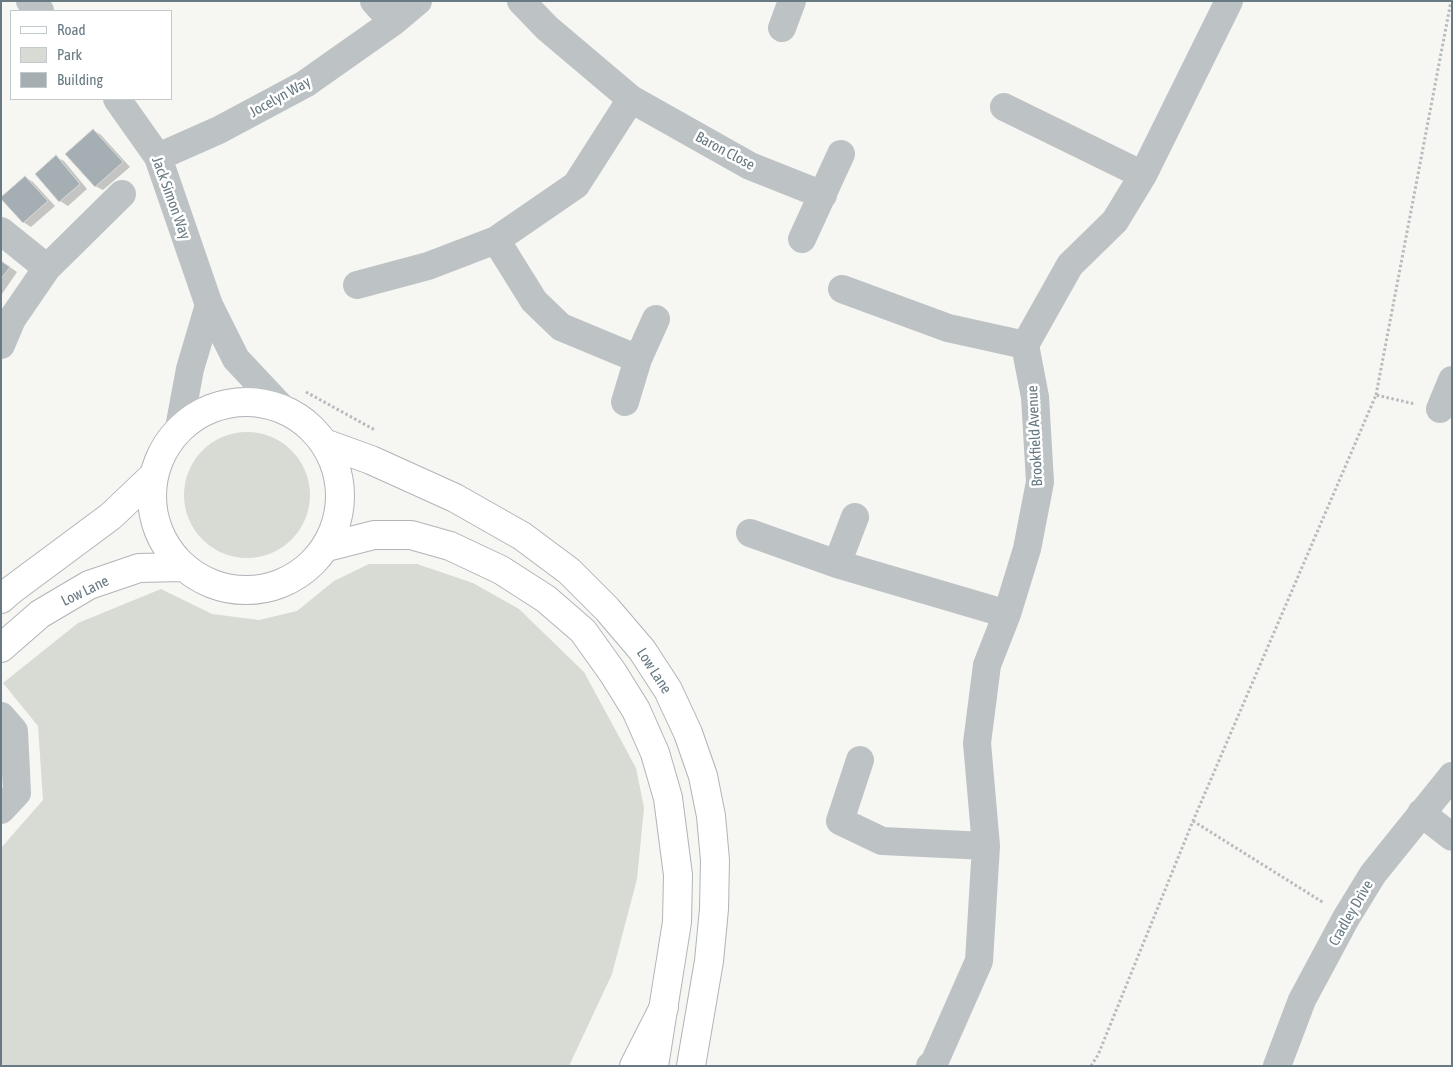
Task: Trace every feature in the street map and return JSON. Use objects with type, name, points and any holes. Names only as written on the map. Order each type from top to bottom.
[{"type":"main road","points":[[247,401],[283,409],[306,423],[324,443],[337,467],[341,495],[338,522],[327,547],[304,572],[275,587],[242,592],[210,585],[182,567],[162,540],[152,509],[153,476],[163,450],[179,428],[210,408],[247,401]]},
{"type":"main road","name":"Low Lane","points":[[324,443],[371,460],[456,498],[530,542],[570,571],[606,608],[642,650],[668,690],[688,732],[703,776],[715,860],[714,909],[709,961],[691,1066]]},
{"type":"main road","points":[[1,599],[111,516],[153,476]]},
{"type":"main road","points":[[327,547],[374,535],[411,535],[450,546],[509,575],[546,599],[583,631],[613,673],[636,710],[656,753],[668,798],[678,875],[676,922],[654,1066]]},
{"type":"main road","name":"Low Lane","points":[[1,648],[40,614],[89,585],[139,568],[182,567]]},
{"type":"main road","points":[[634,1066],[664,1007]]},
{"type":"street","points":[[30,1],[39,10]]},
{"type":"street","points":[[374,1],[393,22]]},
{"type":"street","name":"Jocelyn Way","points":[[158,157],[219,130],[305,84],[393,22],[418,1]]},
{"type":"street","name":"Baron Close","points":[[521,1],[547,28],[631,99],[750,166],[823,195]]},
{"type":"street","points":[[782,28],[792,1]]},
{"type":"street","points":[[842,289],[948,328],[1025,345],[1070,265],[1114,221],[1143,175],[1229,1]]},
{"type":"street","points":[[357,285],[428,266],[496,240],[576,185],[631,99]]},
{"type":"street","name":"Jack Simon Way","points":[[118,100],[158,157],[209,305],[236,360],[283,409]]},
{"type":"street","points":[[1004,107],[1143,175]]},
{"type":"street","points":[[802,238],[841,154]]},
{"type":"street","points":[[1,345],[12,319],[47,268],[122,194]]},
{"type":"street","points":[[1,231],[47,268]]},
{"type":"street","points":[[496,240],[534,302],[561,326],[638,359]]},
{"type":"street","points":[[179,428],[190,369],[209,305]]},
{"type":"street","points":[[625,402],[638,359],[656,319]]},
{"type":"street","name":"Brookfield Avenue","points":[[930,1066],[934,1063],[979,961],[986,846],[977,743],[987,665],[1007,614],[1027,549],[1040,482],[1035,397],[1025,345]]},
{"type":"street","points":[[1440,409],[1452,380]]},
{"type":"street","points":[[836,564],[855,517]]},
{"type":"street","points":[[750,533],[836,564],[1007,614]]},
{"type":"street","points":[[1,716],[14,731],[17,793],[1,810]]},
{"type":"street","points":[[860,760],[840,821],[882,841],[986,846]]},
{"type":"street","name":"Cradley Drive","points":[[1277,1066],[1302,1000],[1346,918],[1373,874],[1452,776]]},
{"type":"street","points":[[1421,814],[1452,837]]},
{"type":"path","points":[[1091,1066],[1098,1055],[1193,821],[1376,395],[1451,1]]},
{"type":"path","points":[[1376,395],[1440,409]]},
{"type":"path","points":[[1193,821],[1346,918]]},
{"type":"green space","points":[[247,432],[271,437],[291,451],[305,471],[310,495],[305,519],[291,539],[271,553],[247,558],[223,553],[203,539],[189,519],[184,495],[189,471],[203,451],[223,437]]},
{"type":"green space","points":[[369,564],[417,564],[473,583],[519,609],[584,672],[636,768],[644,808],[637,879],[612,974],[569,1066],[4,1066],[1,1063],[1,848],[43,800],[38,726],[3,683],[78,623],[161,589],[212,614],[259,620],[297,611],[334,581]]},
{"type":"building","points":[[93,129],[123,162],[95,187],[65,154]]},
{"type":"building","points":[[56,155],[80,184],[59,202],[35,174]]},
{"type":"building","points":[[25,176],[48,201],[23,223],[1,197]]},
{"type":"building","points":[[1,261],[10,267],[1,279]]}]
